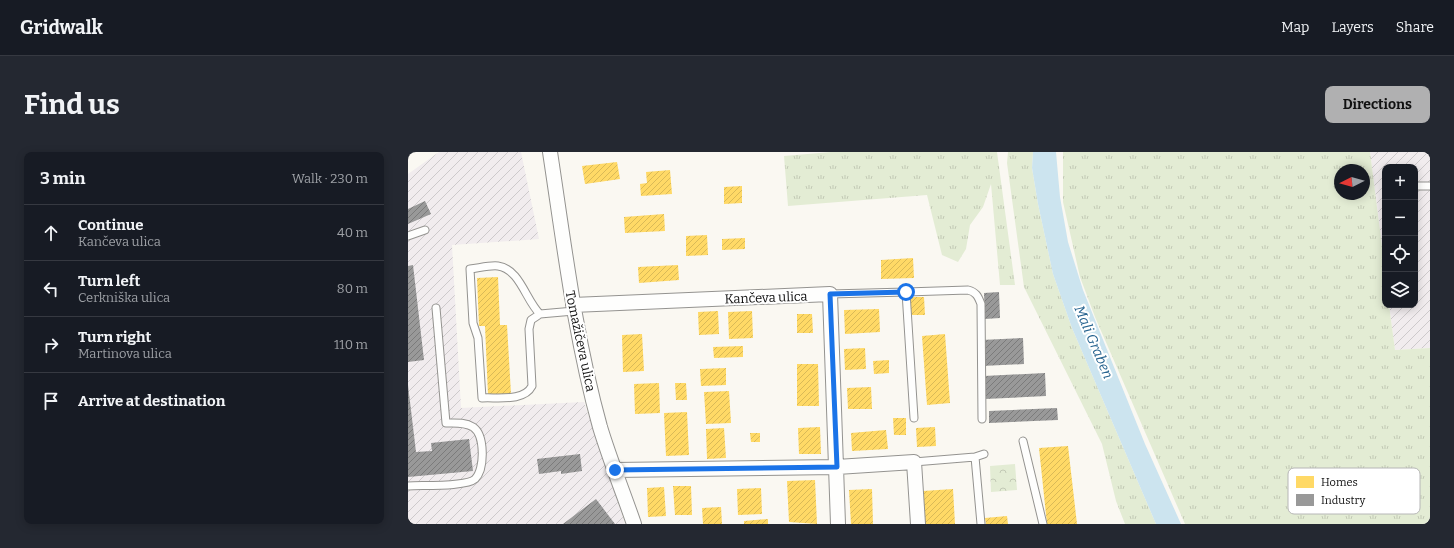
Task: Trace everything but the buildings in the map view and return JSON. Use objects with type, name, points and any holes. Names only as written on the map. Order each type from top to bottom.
[{"type":"street","name":"Tomažičeva ulica","points":[[550,152],[574,308],[601,428],[634,524]]},
{"type":"street","name":"Kančeva ulica","points":[[574,308],[830,294]]},
{"type":"street","points":[[830,294],[838,524]]},
{"type":"street","points":[[615,470],[837,467],[914,462],[918,524]]},
{"type":"lane","points":[[1418,186],[1430,186]]},
{"type":"lane","points":[[408,236],[425,230]]},
{"type":"lane","points":[[540,314],[532,307],[514,273],[499,266],[470,268],[473,323],[478,338],[482,398],[521,396],[529,392],[532,386],[529,329],[531,320],[540,314],[574,308]]},
{"type":"lane","name":"Kančeva ulica","points":[[830,294],[968,290],[974,292],[981,304],[982,419]]},
{"type":"lane","points":[[906,292],[914,418]]},
{"type":"lane","points":[[408,486],[466,483],[475,479],[482,465],[481,439],[474,428],[460,423],[446,423],[436,308]]},
{"type":"lane","points":[[1023,441],[1043,524]]},
{"type":"lane","points":[[914,462],[975,457],[984,454]]},
{"type":"lane","points":[[975,457],[980,524]]},
{"type":"shaded area","points":[[439,152],[521,152],[539,239],[452,245],[461,408],[584,402],[625,524],[408,524],[408,174]]},
{"type":"shaded area","points":[[1370,152],[1430,152],[1430,348],[1395,350],[1389,308],[1418,308],[1418,164],[1382,164],[1382,246]]},
{"type":"green space","points":[[831,152],[997,152],[1015,285],[1000,285],[991,184],[983,207],[970,225],[966,249],[958,262],[942,255],[927,195],[788,206],[784,156]]},
{"type":"green space","points":[[1008,152],[1033,152],[1032,168],[1053,274],[1072,328],[1156,524],[1125,524],[1116,501],[1102,444],[1024,287],[1007,163]]},
{"type":"green space","points":[[1063,152],[1370,152],[1382,246],[1382,308],[1389,308],[1395,350],[1430,348],[1430,524],[1185,524],[1095,317],[1080,277],[1063,202]]},
{"type":"green space","points":[[1015,464],[1017,490],[991,492],[990,466]]},
{"type":"water","name":"Mali Graben","points":[[1033,152],[1056,152],[1060,197],[1068,242],[1083,290],[1145,444],[1181,524],[1156,524],[1072,328],[1053,274],[1032,168]]},
{"type":"route","points":[[615,470],[837,467],[830,294],[906,292]]}]
